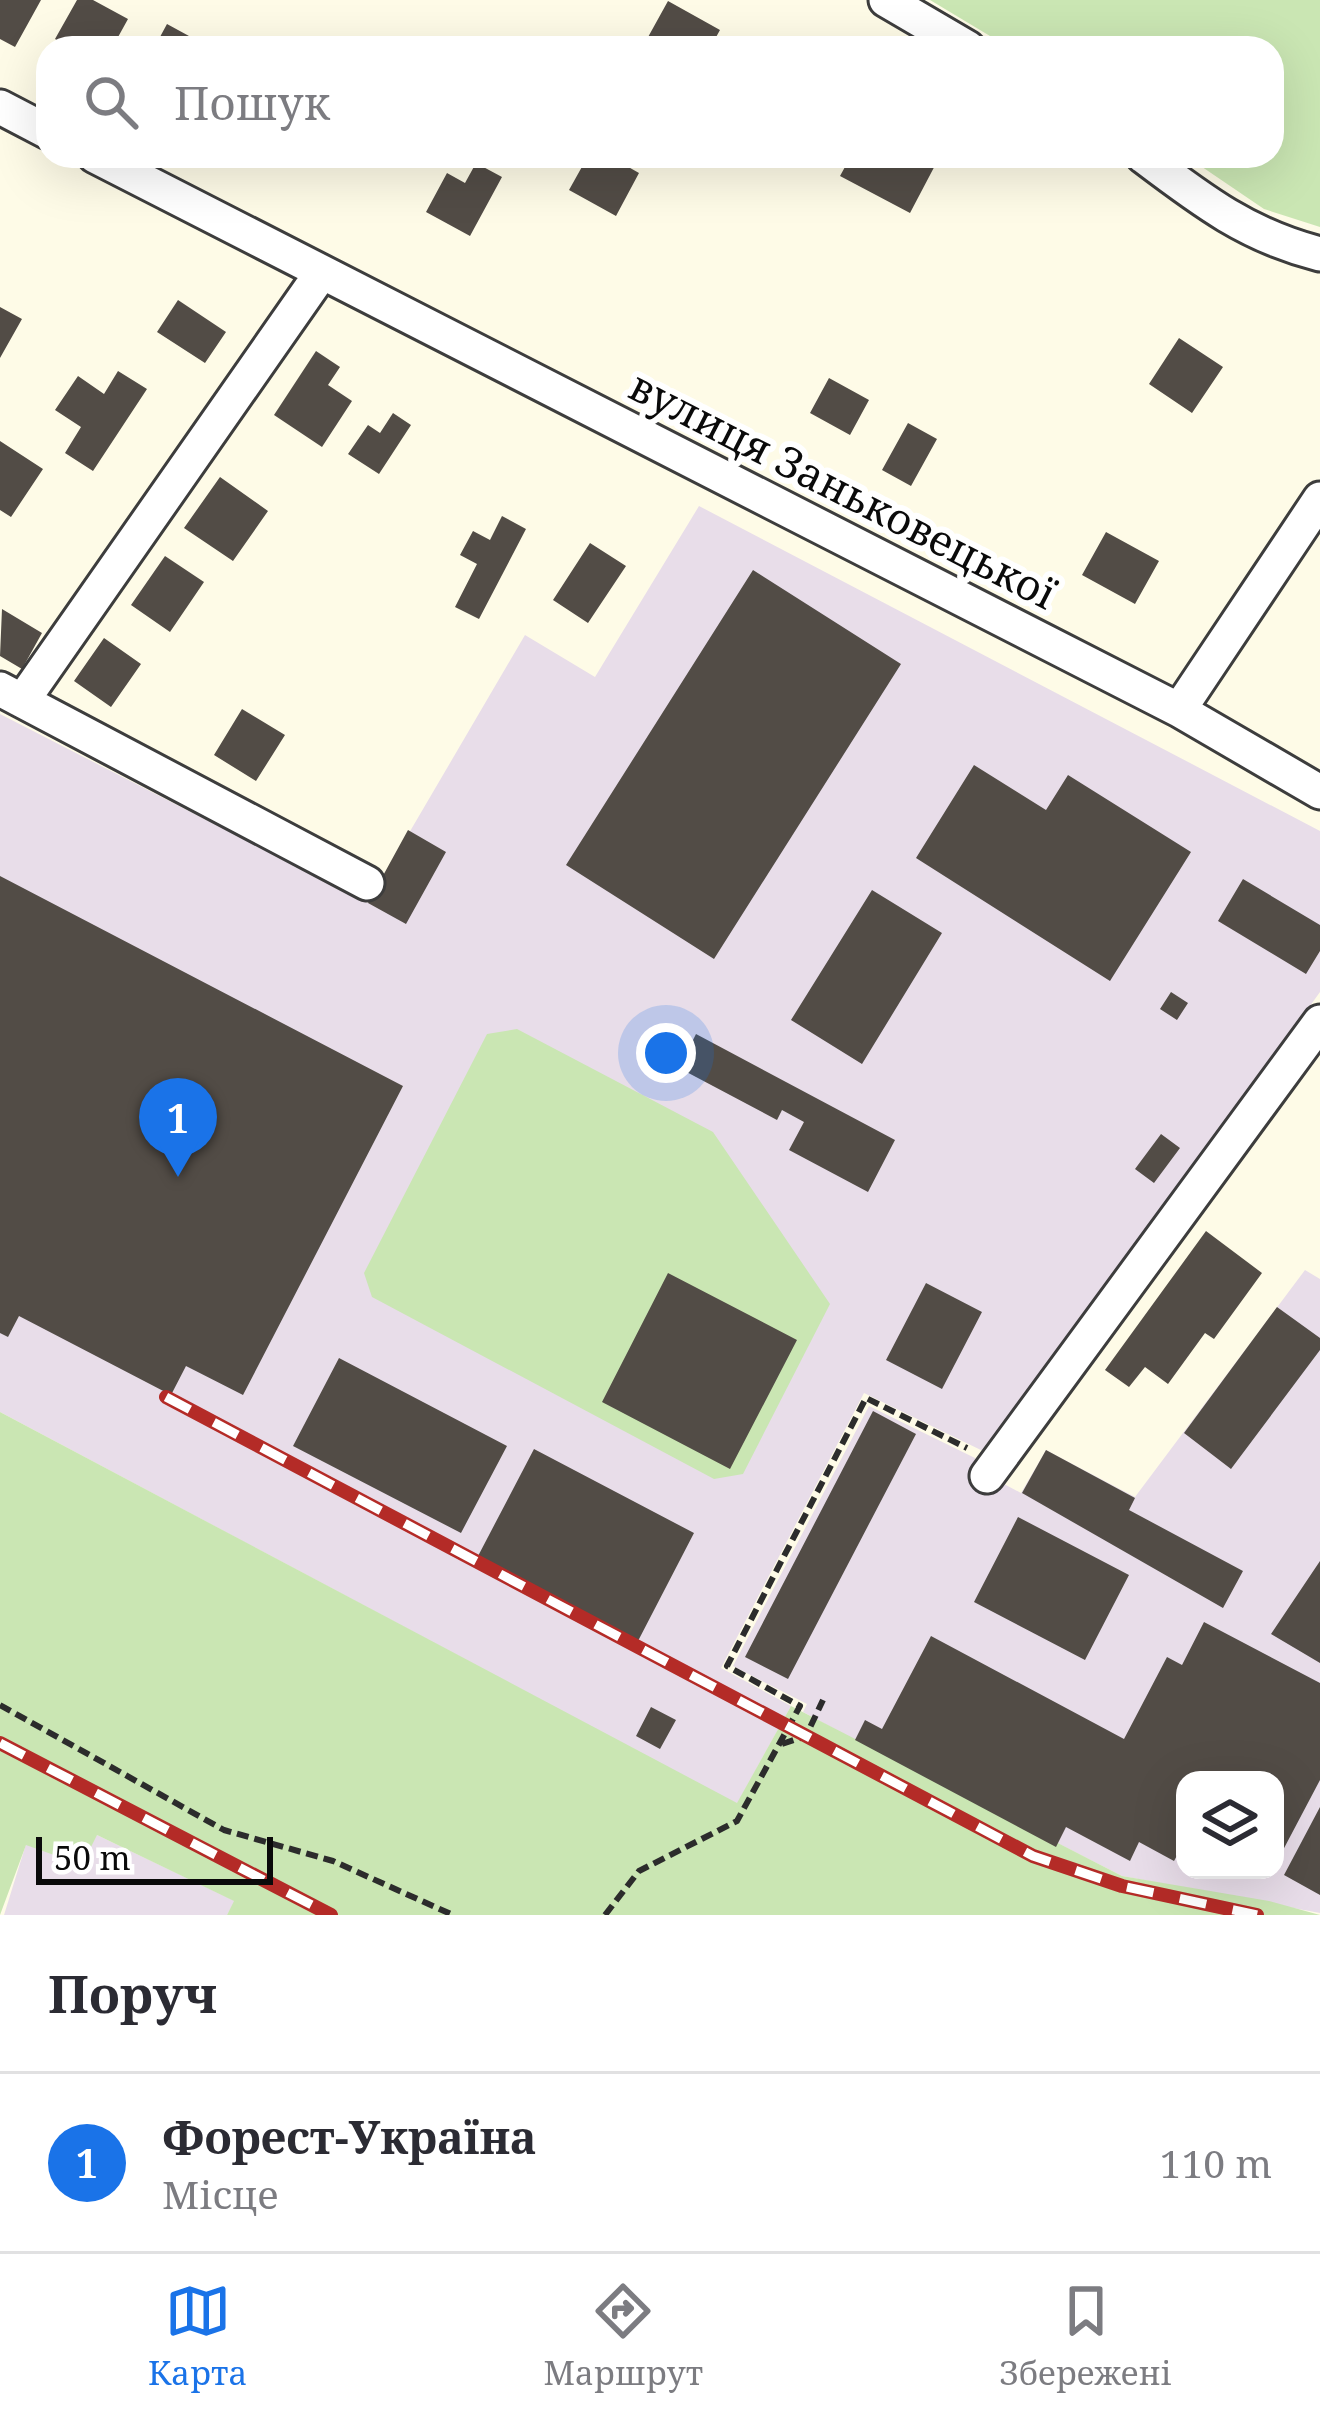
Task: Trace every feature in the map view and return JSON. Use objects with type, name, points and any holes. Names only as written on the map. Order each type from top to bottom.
[{"type":"street","points":[[886,0],[948,36]]},
{"type":"street","points":[[0,107],[36,126]]},
{"type":"street","name":"вулиця Заньковецької","points":[[118,168],[1179,710],[1320,793]]},
{"type":"street","points":[[1159,168],[1225,219],[1270,242],[1320,254]]},
{"type":"street","points":[[322,272],[11,694],[367,883]]},
{"type":"street","points":[[1179,710],[1320,499]]},
{"type":"street","points":[[992,1469],[1320,1022]]},
{"type":"path","points":[[605,1915],[639,1871],[737,1821],[800,1706],[728,1666],[866,1398],[992,1469]]},
{"type":"path","points":[[778,1746],[806,1736],[823,1700]]},
{"type":"path","points":[[0,1705],[224,1830],[333,1862],[453,1915]]},
{"type":"shaded area","points":[[699,506],[1320,831],[1320,992],[987,1453],[864,1393],[721,1668],[791,1706],[737,1804],[0,1412],[0,714],[368,903],[525,635],[595,677]]},
{"type":"shaded area","points":[[1305,1270],[1320,1279],[1320,1913],[1122,1876],[803,1712],[807,1704],[733,1666],[869,1406],[975,1458],[978,1470],[1021,1493],[1046,1450],[1135,1497]]},
{"type":"shaded area","points":[[97,1835],[235,1901],[227,1915],[4,1915],[26,1844]]},
{"type":"green space","points":[[930,0],[1320,0],[1320,227],[1264,209],[1204,168],[1284,168],[1284,36],[990,36]]},
{"type":"green space","points":[[517,1029],[713,1132],[830,1304],[743,1474],[714,1479],[372,1297],[364,1273],[487,1034]]},
{"type":"green space","points":[[0,1412],[737,1803],[791,1706],[1122,1876],[1269,1901],[1320,1915],[227,1915],[234,1901],[97,1835],[82,1865],[26,1845],[0,1915]]},
{"type":"building","points":[[0,0],[41,0],[15,47],[0,39]]},
{"type":"building","points":[[77,0],[93,0],[128,19],[119,36],[57,36]]},
{"type":"building","points":[[668,1],[720,30],[717,36],[649,36]]},
{"type":"building","points":[[167,24],[189,36],[160,36]]},
{"type":"building","points":[[473,168],[502,177],[470,236],[426,212],[447,173],[465,183]]},
{"type":"building","points":[[581,168],[630,168],[639,173],[616,216],[569,190]]},
{"type":"building","points":[[844,168],[934,168],[910,213],[840,176]]},
{"type":"building","points":[[178,300],[226,332],[205,363],[157,332]]},
{"type":"building","points":[[0,307],[22,319],[0,358]]},
{"type":"building","points":[[1179,338],[1223,367],[1192,413],[1149,384]]},
{"type":"building","points":[[316,351],[340,367],[328,385],[352,401],[322,447],[274,415]]},
{"type":"building","points":[[118,371],[147,389],[93,471],[65,453],[81,427],[55,410],[78,376],[104,394]]},
{"type":"building","points":[[829,378],[869,400],[850,435],[810,413]]},
{"type":"building","points":[[393,413],[411,425],[379,474],[348,454],[368,425],[380,433]]},
{"type":"building","points":[[908,423],[937,439],[911,486],[882,470]]},
{"type":"building","points":[[0,441],[43,469],[11,517],[0,510]]},
{"type":"building","points":[[220,477],[268,511],[233,561],[184,528]]},
{"type":"building","points":[[502,516],[526,529],[479,619],[455,607],[477,564],[460,555],[473,531],[490,540]]},
{"type":"building","points":[[1106,532],[1159,561],[1135,604],[1082,575]]},
{"type":"building","points":[[590,543],[626,566],[588,623],[553,600]]},
{"type":"building","points":[[165,556],[204,582],[170,632],[131,605]]},
{"type":"building","points":[[753,570],[901,664],[714,959],[566,865]]},
{"type":"building","points":[[2,609],[42,633],[22,669],[0,656]]},
{"type":"building","points":[[104,638],[141,664],[111,707],[74,681]]},
{"type":"building","points":[[242,709],[285,735],[256,781],[214,755]]},
{"type":"building","points":[[974,765],[1046,810],[1068,775],[1191,852],[1110,981],[916,858]]},
{"type":"building","points":[[408,830],[446,852],[406,924],[368,903]]},
{"type":"building","points":[[0,876],[403,1086],[243,1395],[186,1366],[171,1395],[19,1316],[8,1337],[0,1333]]},
{"type":"building","points":[[1243,879],[1320,925],[1320,951],[1306,974],[1218,921]]},
{"type":"building","points":[[872,890],[942,933],[862,1064],[791,1020]]},
{"type":"building","points":[[1171,992],[1188,1003],[1177,1020],[1160,1009]]},
{"type":"building","points":[[696,1034],[895,1140],[868,1192],[789,1150],[804,1122],[782,1110],[777,1120],[679,1068]]},
{"type":"building","points":[[1161,1134],[1180,1148],[1154,1183],[1135,1169]]},
{"type":"building","points":[[1206,1231],[1262,1273],[1214,1339],[1205,1333],[1168,1384],[1145,1367],[1129,1387],[1105,1370]]},
{"type":"building","points":[[668,1273],[797,1340],[730,1469],[602,1402]]},
{"type":"building","points":[[926,1283],[982,1312],[942,1389],[886,1360]]},
{"type":"building","points":[[1277,1307],[1320,1338],[1320,1350],[1231,1469],[1184,1433]]},
{"type":"building","points":[[339,1358],[507,1446],[461,1533],[293,1446]]},
{"type":"building","points":[[873,1411],[916,1434],[788,1679],[745,1657]]},
{"type":"building","points":[[534,1449],[694,1533],[638,1641],[477,1558]]},
{"type":"building","points":[[1046,1450],[1135,1498],[1129,1510],[1243,1571],[1223,1608],[1022,1493]]},
{"type":"building","points":[[1018,1517],[1129,1575],[1085,1660],[974,1602]]},
{"type":"building","points":[[1320,1561],[1320,1663],[1271,1634]]},
{"type":"building","points":[[1204,1622],[1320,1683],[1320,1780],[1284,1848],[1284,1771],[1176,1771],[1176,1857],[1174,1861],[1139,1842],[1130,1861],[1066,1827],[1056,1847],[855,1740],[865,1720],[882,1729],[931,1636],[1124,1739],[1167,1657],[1182,1665]]},
{"type":"building","points":[[651,1707],[676,1720],[660,1749],[636,1736]]},
{"type":"building","points":[[1320,1807],[1320,1895],[1284,1875]]},
{"type":"railway","points":[[166,1397],[1033,1856],[1122,1886],[1257,1915]]},
{"type":"railway","points":[[0,1743],[331,1915]]},
{"type":"place","name":"Форест-Україна","points":[[178,1177]]}]
